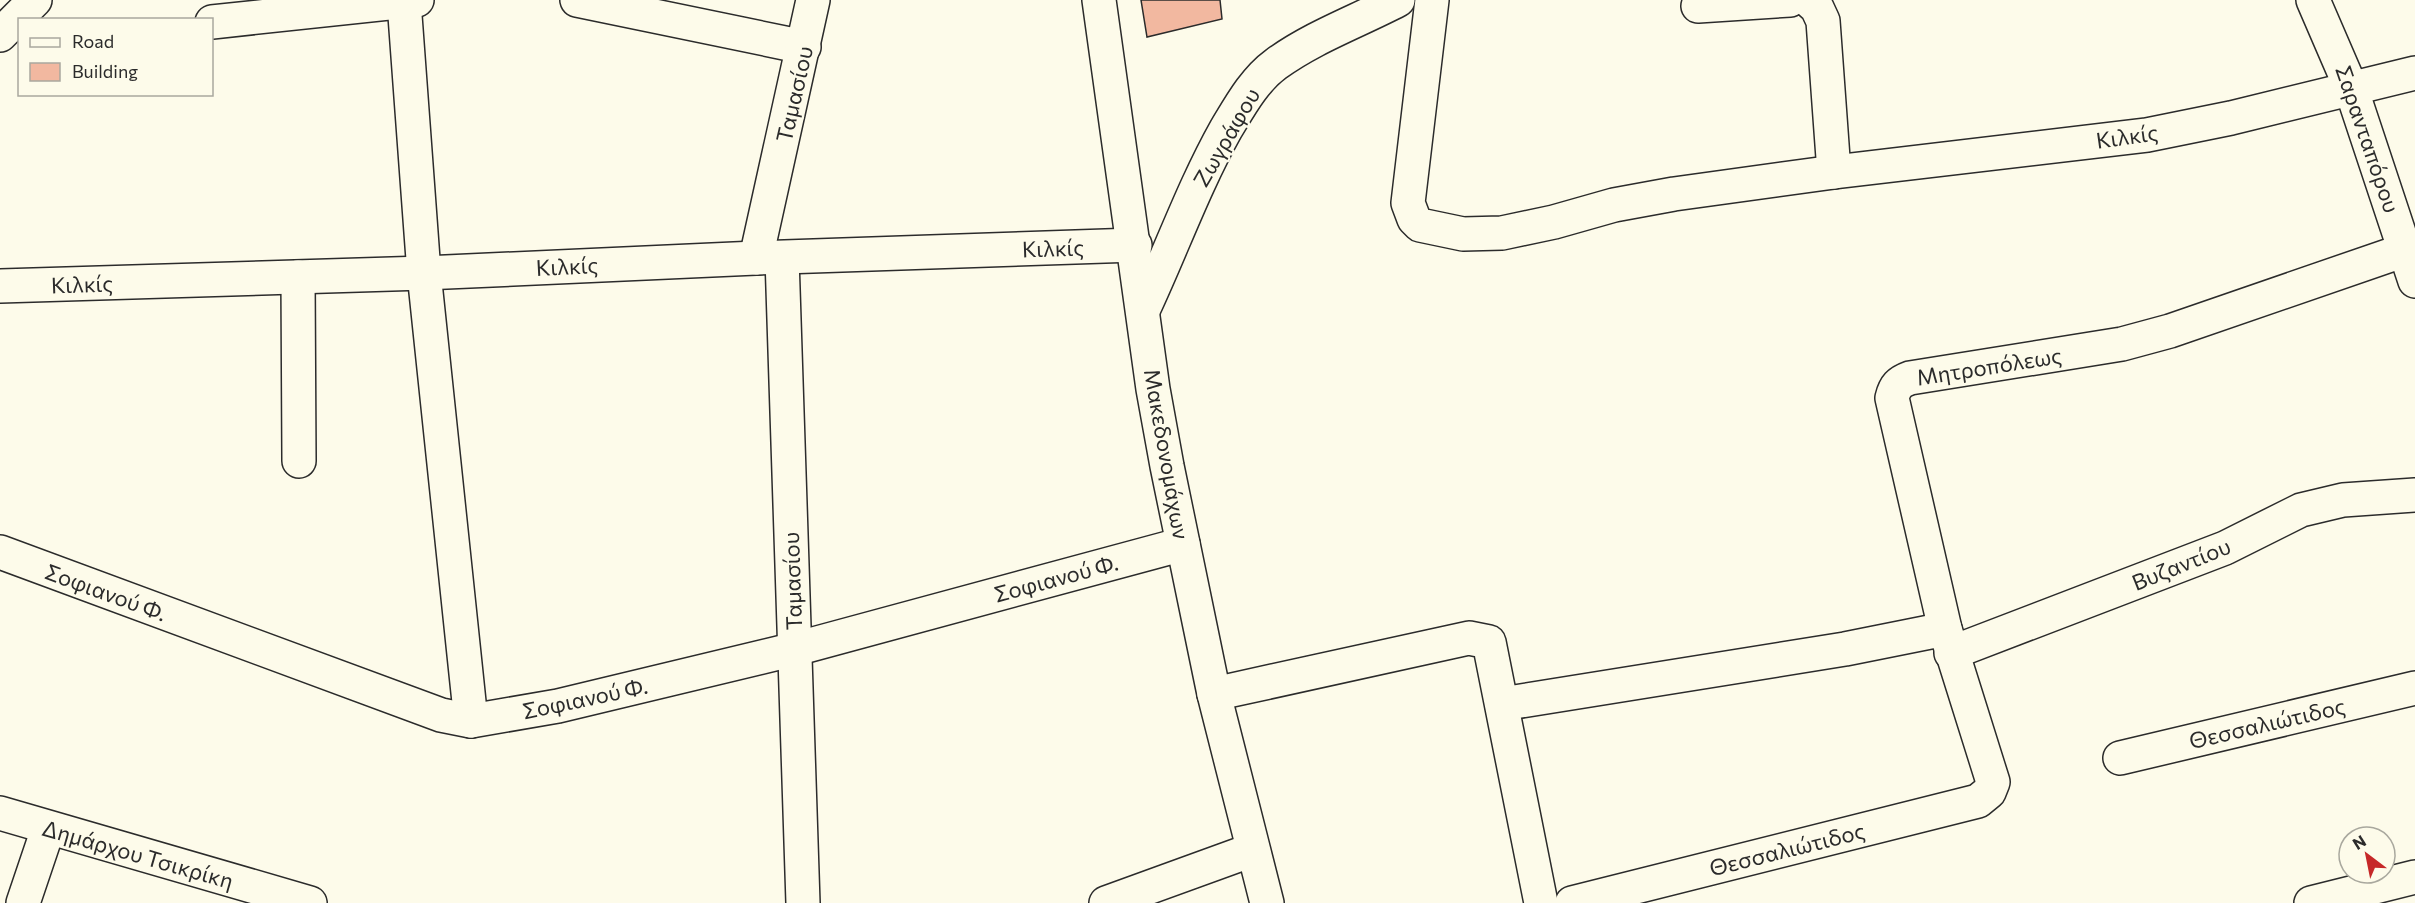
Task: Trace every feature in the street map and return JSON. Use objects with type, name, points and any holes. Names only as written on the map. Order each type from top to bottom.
[{"type":"street","points":[[0,35],[35,0]]},
{"type":"street","points":[[577,0],[804,48]]},
{"type":"street","name":"Ταμασίου","points":[[803,903],[795,649],[769,258],[813,0]]},
{"type":"street","name":"Μακεδονομάχων","points":[[1099,0],[1157,413],[1214,694],[1267,903]]},
{"type":"street","name":"Ζωγράφου","points":[[1144,308],[1209,159],[1255,84],[1274,65],[1294,52],[1398,0]]},
{"type":"street","name":"Κιλκίς","points":[[1432,0],[1408,203],[1414,219],[1420,225],[1463,234],[1503,233],[1544,225],[1614,205],[1834,172],[2147,135],[2231,118],[2415,73]]},
{"type":"street","points":[[1698,6],[1790,0]]},
{"type":"street","points":[[1808,0],[1817,8],[1823,21],[1834,172]]},
{"type":"street","name":"Σαρανταπόρου","points":[[2313,0],[2351,88],[2415,281]]},
{"type":"street","points":[[213,22],[290,7],[410,1],[424,273],[471,721]]},
{"type":"street","points":[[0,44],[18,42]]},
{"type":"street","name":"Κιλκίς","points":[[0,286],[424,273],[1135,245]]},
{"type":"street","name":"Μητροπόλεως","points":[[1993,782],[1948,641],[1892,398],[1894,389],[1900,382],[1910,378],[2122,344],[2170,331],[2405,250]]},
{"type":"street","points":[[298,277],[299,461]]},
{"type":"street","name":"Βυζαντίου","points":[[1502,704],[1845,649],[1948,641],[2225,548],[2301,510],[2343,500],[2415,495]]},
{"type":"street","name":"Σοφιανού Φ.","points":[[0,552],[441,715],[471,721],[558,706],[795,649],[1183,544]]},
{"type":"street","points":[[1214,694],[1470,638],[1489,642],[1541,903]]},
{"type":"street","name":"Θεσσαλιώτιδος","points":[[2120,758],[2415,688]]},
{"type":"street","name":"Θεσσαλιώτιδος","points":[[1572,903],[1978,801],[1989,792],[1993,782]]},
{"type":"street","name":"Δημάρχου Τσικρίκη","points":[[0,813],[48,829],[310,903]]},
{"type":"street","points":[[23,903],[48,829]]},
{"type":"street","points":[[1106,903],[1252,850]]},
{"type":"street","points":[[2311,903],[2415,877]]},
{"type":"building","points":[[1141,0],[1220,0],[1222,19],[1147,37]]}]
